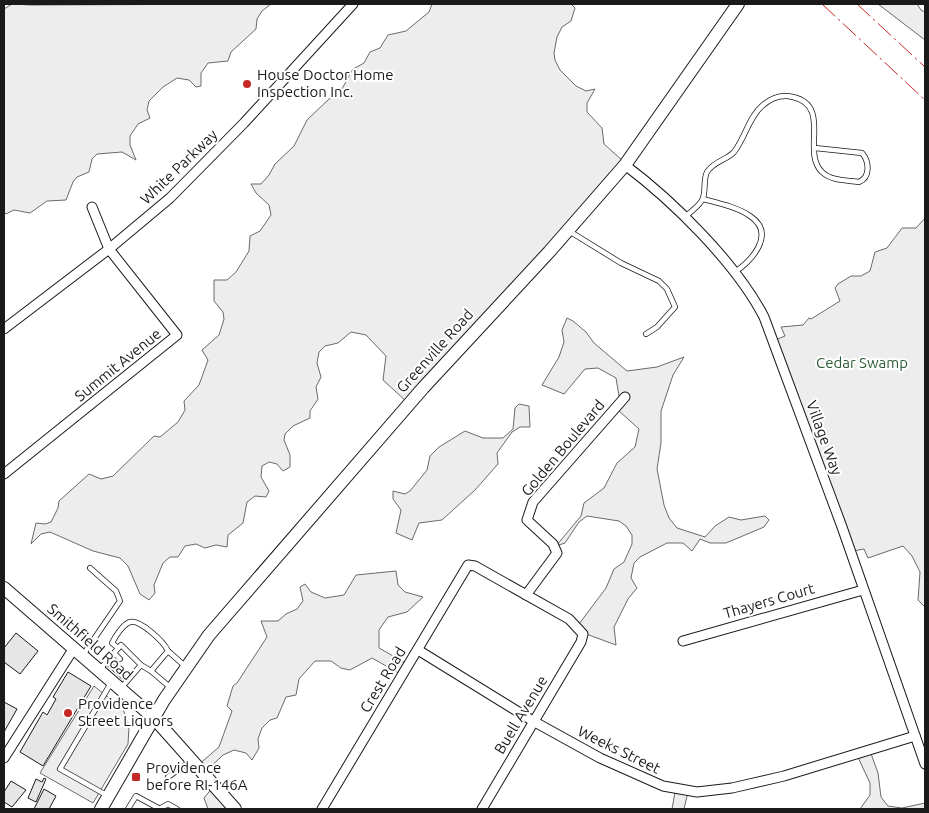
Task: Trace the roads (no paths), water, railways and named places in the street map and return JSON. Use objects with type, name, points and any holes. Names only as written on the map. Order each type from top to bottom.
[{"type":"main road","name":"Greenville Road","points":[[101,809],[172,688],[209,635],[423,388],[625,165],[738,4]]},
{"type":"main road","name":"Smithfield Road","points":[[4,588],[78,652],[103,666],[154,718],[235,809]]},
{"type":"street","name":"White Parkway","points":[[4,329],[109,249],[170,198],[244,123],[353,4]]},
{"type":"street","name":"Village Way","points":[[625,165],[659,191],[685,218],[752,294],[764,317],[842,526],[925,764]]},
{"type":"street","name":"Summit Avenue","points":[[4,474],[177,335],[109,249],[92,207]]},
{"type":"street","name":"Golden Boulevard","points":[[526,595],[556,553],[553,544],[527,520],[533,502],[625,397]]},
{"type":"street","name":"Crest Road","points":[[322,809],[468,565],[475,566],[526,595]]},
{"type":"street","name":"Thayers Court","points":[[683,641],[863,590]]},
{"type":"street","name":"Buell Avenue","points":[[482,809],[533,720],[581,642],[583,634],[569,619],[526,595]]},
{"type":"street","name":"Weeks Street","points":[[418,650],[533,720],[636,776],[663,786],[697,792],[732,788],[784,776],[915,736]]},
{"type":"street","points":[[4,755],[78,652]]},
{"type":"lane","points":[[685,218],[703,199],[706,173],[715,163],[732,154],[760,108],[774,97],[784,95],[805,103],[813,113],[816,125],[815,148],[816,162],[822,172],[830,177],[859,182],[865,176],[868,166],[862,153],[815,148]]},
{"type":"lane","points":[[703,199],[752,217],[759,226],[761,238],[755,256],[734,272]]},
{"type":"lane","points":[[568,230],[621,263],[659,281],[668,289],[676,307],[657,327],[646,334]]},
{"type":"lane","points":[[78,652],[120,602],[116,591],[90,568]]},
{"type":"lane","points":[[118,648],[112,643],[115,637],[129,622],[133,622],[144,626],[187,668]]},
{"type":"lane","points":[[103,666],[121,645],[141,665],[172,688]]},
{"type":"lane","points":[[151,671],[168,651]]},
{"type":"lane","points":[[114,653],[120,659]]},
{"type":"lane","points":[[108,797],[60,770],[120,684],[141,665]]},
{"type":"lane","points":[[130,668],[135,672]]},
{"type":"lane","points":[[168,777],[192,760]]},
{"type":"lane","points":[[128,809],[136,796],[160,809],[168,804],[177,809]]},
{"type":"place","name":"House Doctor Home Inspection Inc.","points":[[247,84]]},
{"type":"place","name":"Providence Street Liquors","points":[[68,713]]},
{"type":"place","name":"Providence before RI-146A","points":[[136,777]]},
{"type":"park label","name":"Cedar Swamp","points":[[862,363]]}]
